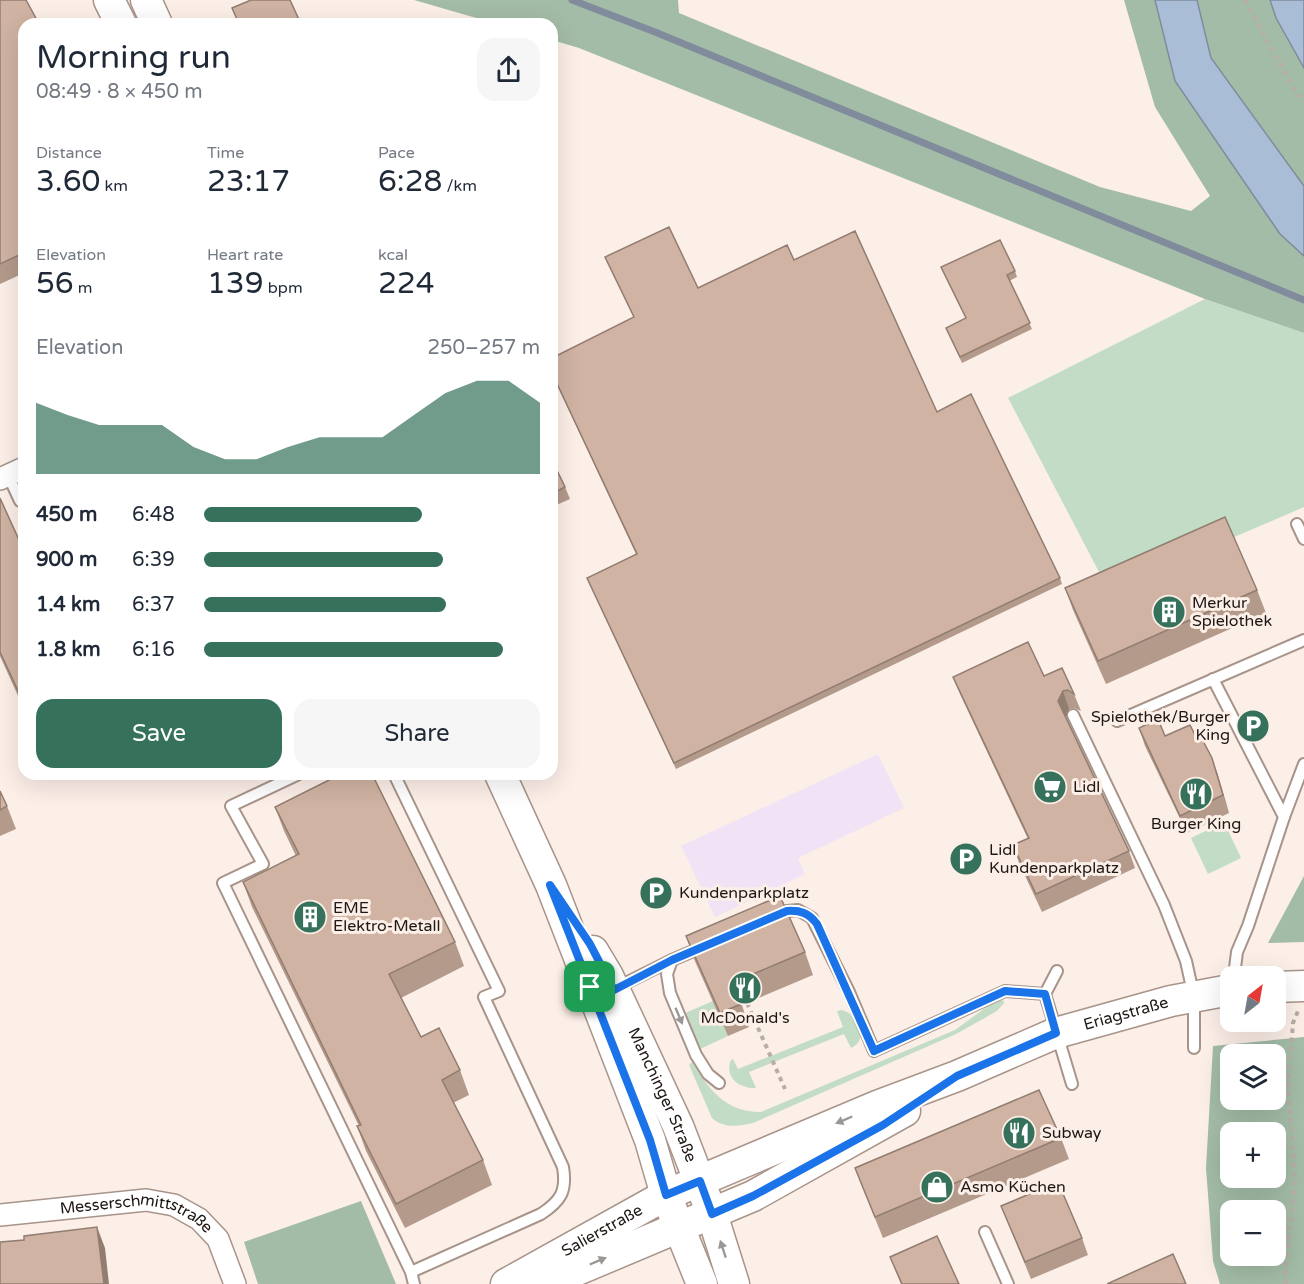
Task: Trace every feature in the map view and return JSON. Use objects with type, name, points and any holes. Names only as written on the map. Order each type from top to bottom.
[{"type":"main road","points":[[110,0],[118,18]]},
{"type":"main road","points":[[146,0],[154,18]]},
{"type":"main road","name":"Manchinger Straße","points":[[503,780],[550,885],[650,1140],[666,1195],[702,1284]]},
{"type":"main road","name":"Manchinger Straße","points":[[550,885],[590,944],[678,1126],[712,1214],[734,1284]]},
{"type":"main road","points":[[1286,987],[1304,986]]},
{"type":"main road","name":"Eriagstraße","points":[[700,1181],[1056,1033],[1124,1013],[1220,992]]},
{"type":"main road","name":"Eriagstraße","points":[[679,1228],[753,1196],[883,1125],[957,1076]]},
{"type":"main road","name":"Salierstraße","points":[[506,1284],[666,1195],[700,1181]]},
{"type":"main road","name":"Salierstraße","points":[[544,1284],[679,1228]]},
{"type":"street","name":"Messerschmittstraße","points":[[0,1215],[146,1200],[174,1205],[199,1219],[218,1239],[236,1284]]},
{"type":"lane","points":[[11,474],[18,495]]},
{"type":"lane","points":[[1298,524],[1304,539]]},
{"type":"lane","points":[[1117,721],[1304,640]]},
{"type":"lane","points":[[1213,679],[1284,816]]},
{"type":"lane","points":[[1073,715],[1164,904],[1186,961],[1194,997],[1194,1048]]},
{"type":"lane","points":[[1235,966],[1237,952],[1304,764]]},
{"type":"lane","points":[[286,780],[231,806],[263,864],[224,883],[411,1272],[414,1284]]},
{"type":"lane","points":[[397,780],[499,991],[484,997],[563,1167],[565,1179],[563,1193],[552,1206],[541,1214],[411,1272]]},
{"type":"lane","points":[[766,920],[787,911],[798,910],[812,918],[849,992],[874,1051],[1005,991],[1045,994]]},
{"type":"lane","points":[[614,990],[672,960],[714,942]]},
{"type":"lane","points":[[672,960],[667,974],[670,993],[696,1055],[708,1074],[719,1083]]},
{"type":"lane","points":[[1058,971],[1045,994],[1072,1084]]},
{"type":"lane","points":[[985,1232],[1008,1284]]},
{"type":"path","points":[[1245,0],[1294,89],[1304,102]]},
{"type":"path","points":[[747,1003],[785,1089]]},
{"type":"path","points":[[1286,1284],[1285,1273],[1294,1182],[1288,1086],[1293,1023]]},
{"type":"shaded area","points":[[878,754],[904,808],[798,858],[805,874],[715,917],[681,846]]},
{"type":"green space","points":[[414,0],[678,0],[679,13],[1100,187],[1191,211],[1210,196],[1155,107],[1124,0],[1155,0],[1175,81],[1280,234],[1304,256],[1304,333],[1205,299],[579,48],[558,42],[558,18],[476,18]]},
{"type":"green space","points":[[1197,0],[1270,0],[1276,18],[1304,68],[1304,186],[1211,58]]},
{"type":"green space","points":[[1205,299],[1304,333],[1304,507],[1109,591],[1008,398]]},
{"type":"green space","points":[[1224,822],[1241,858],[1208,874],[1191,838]]},
{"type":"green space","points":[[1304,876],[1304,942],[1268,943]]},
{"type":"green space","points":[[1001,1000],[1004,1003],[997,1011],[956,1034],[753,1123],[737,1126],[726,1125],[712,1118],[689,1065],[692,1062],[705,1082],[728,1104],[748,1111],[761,1112],[955,1030],[992,1003]]},
{"type":"green space","points":[[713,1001],[728,1036],[698,1050],[683,1014]]},
{"type":"green space","points":[[842,1010],[853,1016],[860,1028],[860,1039],[851,1048],[844,1034],[749,1072],[756,1088],[739,1084],[731,1077],[729,1066],[733,1059],[738,1069],[843,1027],[837,1011]]},
{"type":"green space","points":[[1304,1037],[1304,1284],[1220,1284],[1213,1261],[1206,1168],[1213,1046],[1220,1045],[1220,1110],[1286,1110],[1286,1044],[1233,1044]]},
{"type":"green space","points":[[361,1201],[396,1284],[258,1284],[244,1242]]},
{"type":"water","points":[[1155,0],[1197,0],[1211,58],[1304,186],[1304,256],[1280,234],[1175,81]]},
{"type":"water","points":[[1270,0],[1304,0],[1304,68],[1276,18]]},
{"type":"building","points":[[0,0],[26,0],[36,18],[18,18],[18,255],[0,264]]},
{"type":"building","points":[[251,0],[290,0],[298,18],[236,18],[232,8]]},
{"type":"building","points":[[669,227],[698,288],[787,245],[794,260],[855,231],[937,412],[971,394],[1060,578],[674,763],[587,578],[637,554],[558,386],[558,355],[634,317],[605,257]]},
{"type":"building","points":[[1000,240],[1015,271],[1007,275],[1030,323],[960,357],[946,328],[966,318],[941,267]]},
{"type":"building","points":[[558,472],[565,487],[558,491]]},
{"type":"building","points":[[0,498],[18,538],[18,691],[0,652]]},
{"type":"building","name":"Merkur Spielothek","points":[[1225,517],[1257,590],[1098,661],[1065,588]]},
{"type":"building","name":"Lidl","points":[[1028,642],[1044,676],[1062,668],[1074,694],[1068,690],[1063,691],[1058,701],[1129,851],[1036,894],[1013,845],[1029,838],[953,677]]},
{"type":"building","name":"Burger King","points":[[1158,719],[1165,736],[1190,725],[1198,741],[1202,739],[1212,758],[1223,795],[1180,816],[1139,728]]},
{"type":"building","points":[[329,780],[375,780],[455,942],[389,974],[421,1037],[439,1028],[460,1070],[442,1080],[483,1160],[396,1204],[357,1126],[361,1125],[243,882],[299,854],[275,807]]},
{"type":"building","points":[[0,791],[7,806],[0,810]]},
{"type":"building","name":"McDonald's","points":[[780,896],[805,952],[732,983],[741,1004],[720,1013],[686,936]]},
{"type":"building","points":[[1039,1090],[1061,1138],[875,1217],[855,1168]]},
{"type":"building","points":[[1058,1182],[1082,1238],[1025,1262],[1001,1206]]},
{"type":"building","points":[[97,1227],[104,1284],[0,1284],[0,1242],[24,1240],[24,1236]]},
{"type":"building","points":[[937,1236],[959,1284],[902,1284],[890,1257]]},
{"type":"building","points":[[1173,1254],[1186,1284],[1107,1284]]},
{"type":"waterway","points":[[572,0],[655,32],[1304,300]]},
{"type":"place","name":"Merkur Spielothek","points":[[1169,612]]},
{"type":"place","name":"Spielothek/Burger King","points":[[1253,726]]},
{"type":"place","name":"Lidl","points":[[1050,787]]},
{"type":"place","name":"Burger King","points":[[1196,794]]},
{"type":"place","name":"Lidl Kundenparkplatz","points":[[966,859]]},
{"type":"place","name":"Kundenparkplatz","points":[[656,893]]},
{"type":"place","name":"EME Elektro-Metall","points":[[310,917]]},
{"type":"place","name":"McDonald's","points":[[745,988]]},
{"type":"place","name":"Subway","points":[[1019,1133]]},
{"type":"place","name":"Asmo Küchen","points":[[937,1187]]},
{"type":"route","points":[[550,885],[590,944],[614,990],[641,974],[672,960],[787,911],[798,910],[812,918],[817,924],[874,1051],[1005,991],[1045,994],[1056,1033],[957,1076],[883,1125],[753,1196],[712,1214],[700,1181],[666,1195],[650,1140],[590,987],[550,885]]}]
